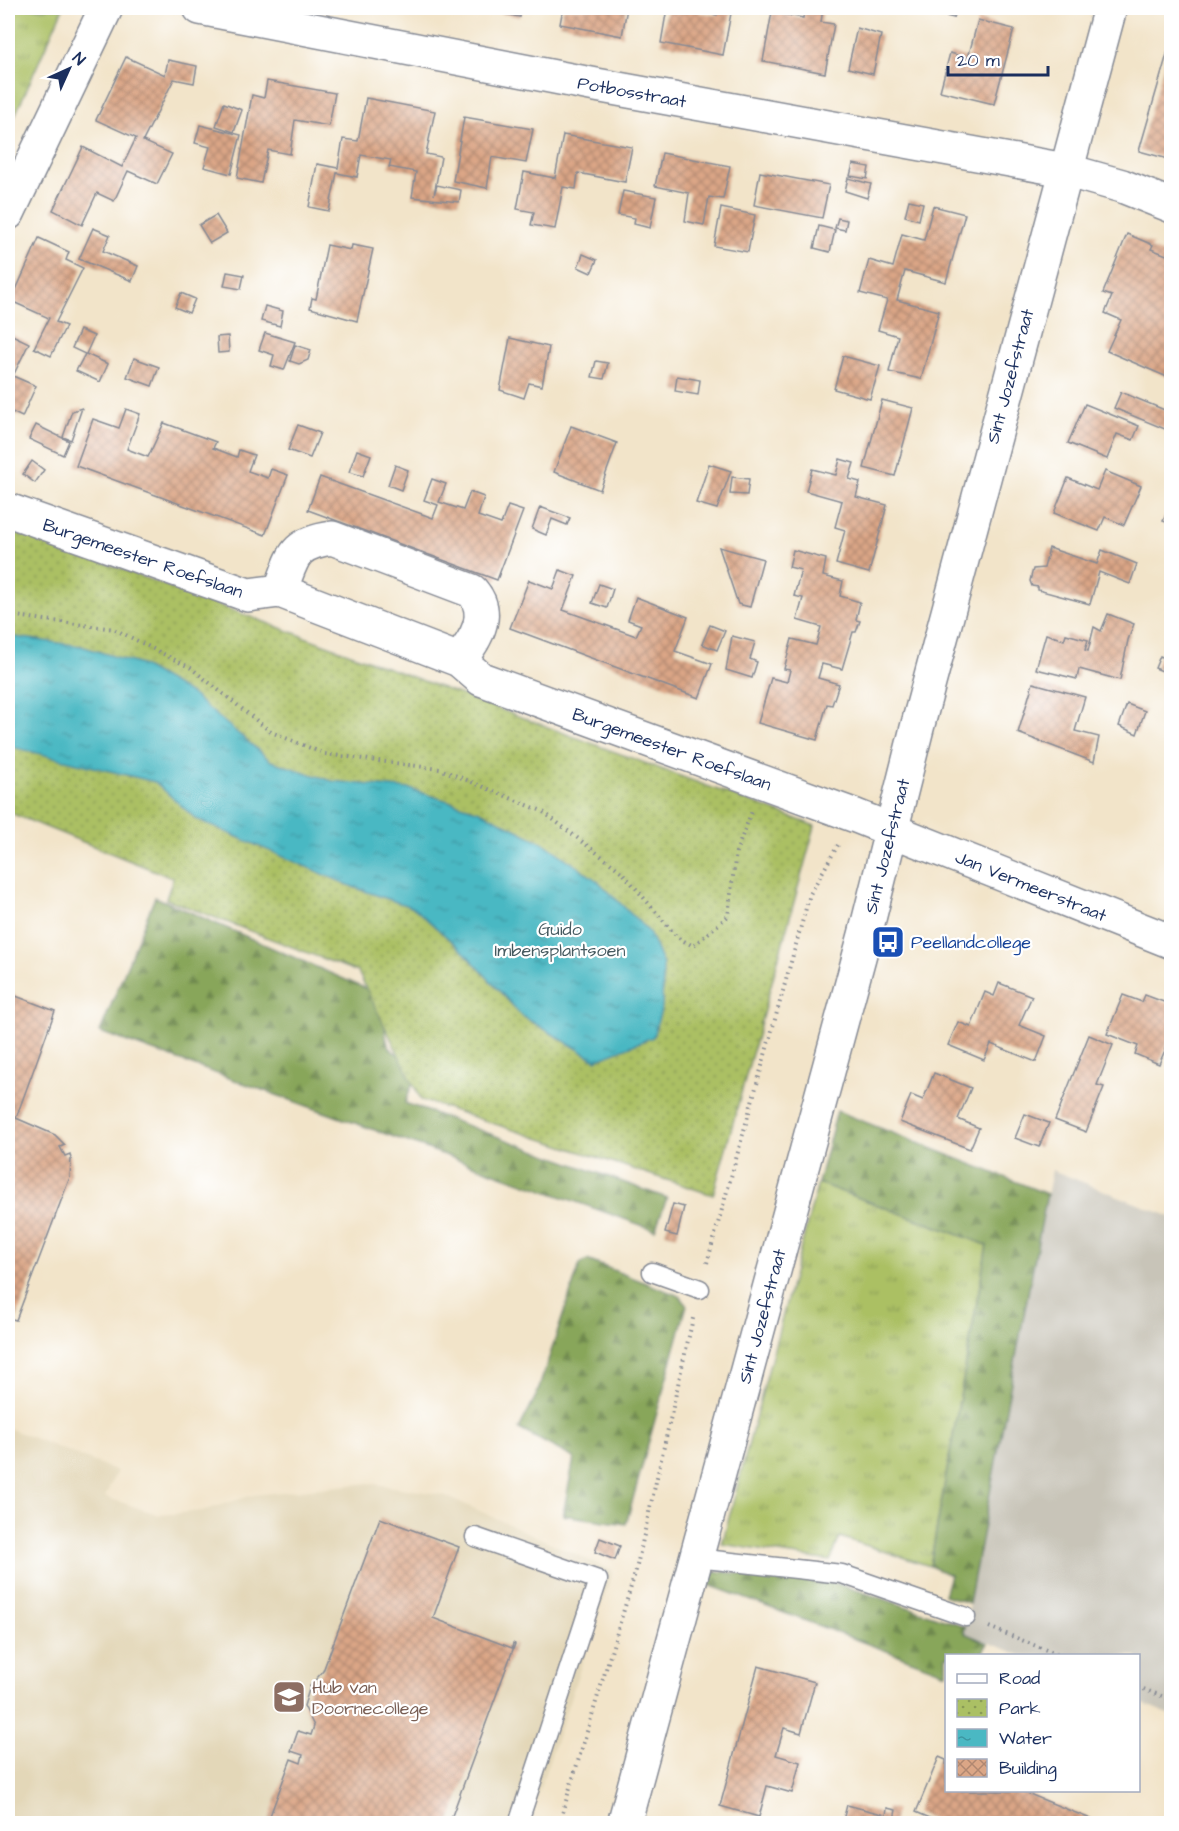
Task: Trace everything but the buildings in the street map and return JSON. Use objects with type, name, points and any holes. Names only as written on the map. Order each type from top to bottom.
[{"type":"street","points":[[8,213],[106,8]]},
{"type":"street","name":"Potbosstraat","points":[[200,8],[596,86],[1065,170],[1122,186],[1172,206]]},
{"type":"street","name":"Sint Jozefstraat","points":[[624,1824],[865,935],[1065,170],[1110,8]]},
{"type":"street","name":"Burgemeester Roefslaan","points":[[8,510],[248,595],[280,591],[459,660],[481,679],[891,829]]},
{"type":"street","points":[[280,591],[296,550],[314,541],[332,538],[472,591],[482,602],[483,617],[470,648],[459,660]]},
{"type":"street","name":"Jan Vermeerstraat","points":[[891,829],[1172,942]]},
{"type":"lane","points":[[652,1272],[700,1289]]},
{"type":"lane","points":[[476,1537],[598,1580],[518,1824]]},
{"type":"lane","points":[[696,1558],[842,1574],[966,1617]]},
{"type":"path","points":[[8,615],[114,629],[191,668],[271,732],[324,754],[440,769],[542,812],[622,872],[677,937],[693,946],[728,916],[735,852],[763,782]]},
{"type":"path","name":"Sint Jozefstraat","points":[[560,1824],[636,1570],[700,1289],[810,894],[856,816]]},
{"type":"path","points":[[966,1617],[1056,1654]]},
{"type":"path","points":[[1140,1688],[1172,1700]]},
{"type":"shaded area","points":[[1052,1170],[1171,1217],[1171,1715],[1140,1702],[1140,1654],[1018,1654],[964,1633]]},
{"type":"shaded area","name":"Hub van Doornecollege","points":[[8,1428],[117,1471],[105,1497],[160,1515],[202,1511],[253,1495],[369,1483],[444,1495],[613,1571],[528,1823],[8,1823]]},
{"type":"green space","points":[[8,8],[63,8],[8,131]]},
{"type":"green space","name":"Guido Imbensplantsoen","points":[[8,527],[815,826],[713,1195],[421,1100],[358,972],[166,899],[173,878],[8,812]]},
{"type":"green space","points":[[155,897],[374,992],[382,1008],[389,1045],[396,1053],[420,1064],[405,1103],[667,1198],[655,1230],[100,1032]]},
{"type":"green space","points":[[837,1111],[1047,1194],[969,1603],[944,1595],[950,1575],[930,1566],[987,1245],[818,1183]]},
{"type":"green space","points":[[818,1183],[987,1245],[930,1566],[840,1537],[830,1561],[722,1544]]},
{"type":"green space","points":[[587,1260],[680,1296],[687,1305],[626,1524],[563,1515],[574,1458],[519,1429],[537,1394],[580,1264]]},
{"type":"green space","points":[[714,1571],[835,1583],[965,1626],[964,1633],[988,1643],[982,1654],[945,1654],[945,1673],[709,1585]]},
{"type":"water","points":[[8,636],[81,646],[141,665],[191,694],[271,761],[332,781],[410,789],[480,811],[545,844],[599,882],[649,932],[663,965],[662,1007],[653,1037],[596,1060],[522,1016],[467,955],[414,908],[353,887],[196,819],[155,782],[8,746]]},
{"type":"place","name":"Peellandcollege","points":[[888,942]]},
{"type":"place","name":"Hub van Doornecollege","points":[[289,1697]]}]
